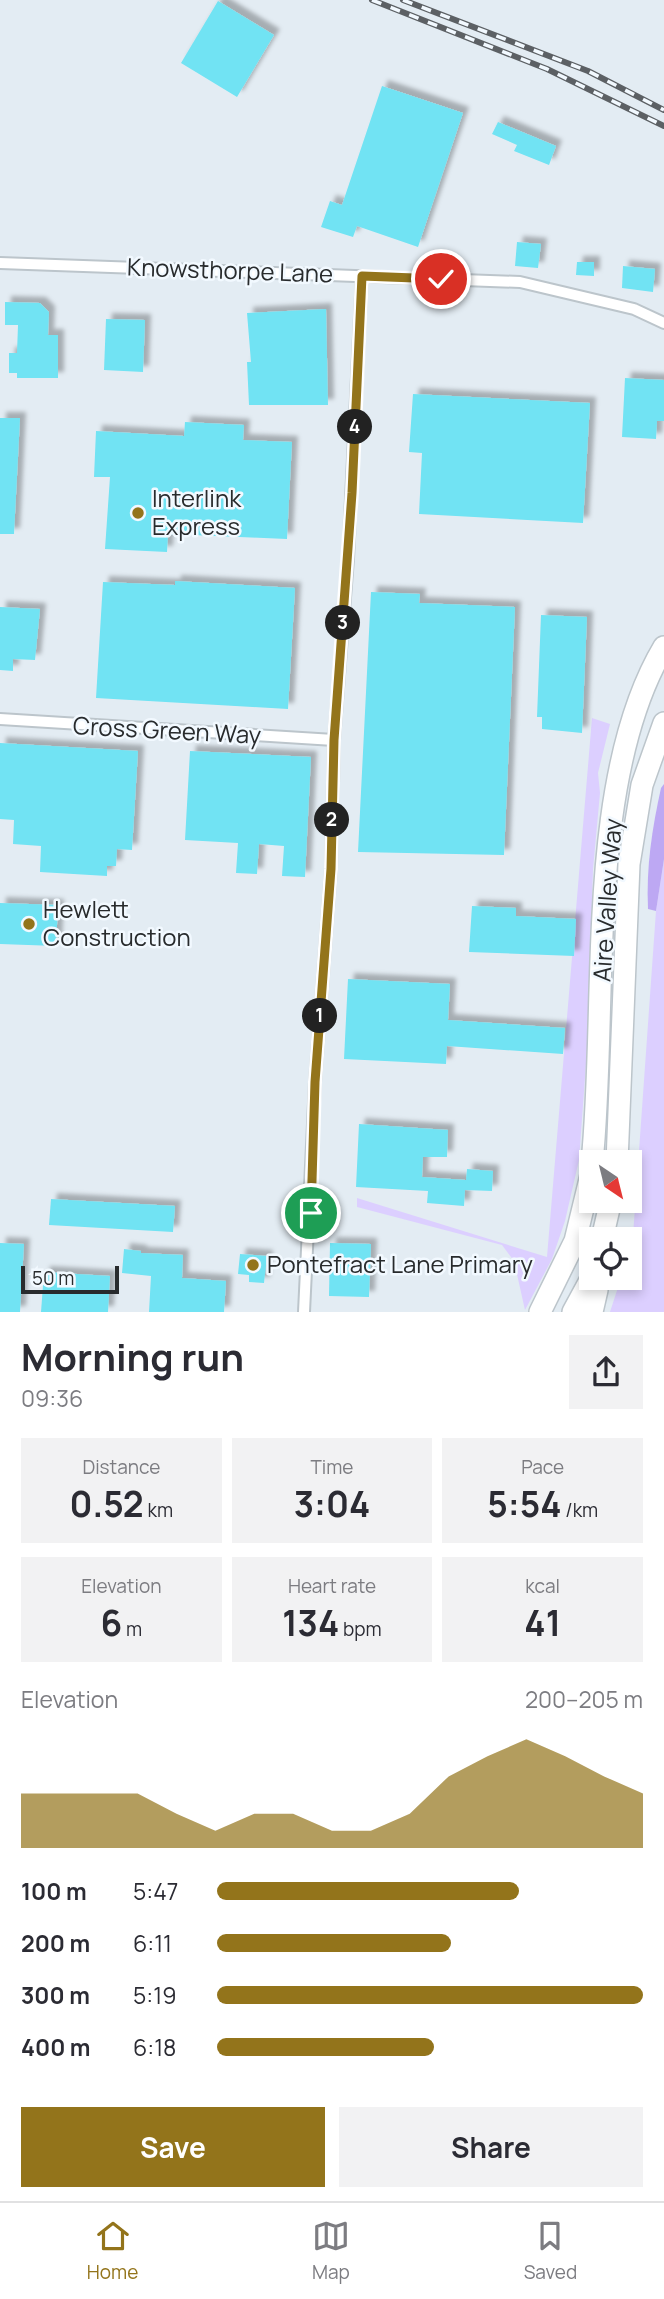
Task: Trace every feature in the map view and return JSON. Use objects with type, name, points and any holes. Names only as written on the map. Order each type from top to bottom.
[{"type":"highway","name":"Aire Valley Way","points":[[593,1150],[609,848],[629,728],[650,671],[664,647]]},
{"type":"highway","name":"Aire Valley Way","points":[[617,1150],[629,864],[642,785],[664,723]]},
{"type":"highway","points":[[540,1312],[575,1241],[582,1213]]},
{"type":"highway","points":[[573,1312],[586,1290]]},
{"type":"highway","points":[[592,1312],[597,1290]]},
{"type":"street","name":"Knowsthorpe Lane","points":[[0,263],[520,282],[634,309],[664,323]]},
{"type":"street","points":[[304,1312],[315,1082],[331,869],[334,740],[351,520],[362,276]]},
{"type":"street","name":"Cross Green Way","points":[[0,719],[334,740]]},
{"type":"shaded area","points":[[592,718],[610,724],[598,773],[600,793],[593,869],[587,1050],[579,1160],[565,1221],[552,1259],[525,1310],[514,1261],[502,1245],[357,1207],[357,1198],[547,1257]]},
{"type":"shaded area","points":[[664,784],[664,859],[656,911],[648,909],[649,863],[655,818]]},
{"type":"shaded area","points":[[664,859],[664,1312],[610,1312],[617,1290],[642,1290],[642,1227],[634,1227],[635,1213],[642,1213],[642,1150],[639,1150],[656,911]]},
{"type":"building","points":[[218,1],[274,35],[237,97],[181,63]]},
{"type":"building","points":[[382,86],[463,113],[418,247],[357,226],[353,237],[321,227],[330,201],[342,205]]},
{"type":"building","points":[[498,122],[556,146],[549,165],[514,151],[517,145],[492,134]]},
{"type":"building","points":[[517,242],[541,244],[538,268],[515,266]]},
{"type":"building","points":[[577,262],[594,262],[594,276],[576,275]]},
{"type":"building","points":[[623,266],[655,269],[653,292],[622,288]]},
{"type":"building","points":[[5,302],[40,303],[49,312],[48,335],[58,335],[58,378],[17,378],[17,373],[9,373],[9,353],[17,353],[18,325],[5,325]]},
{"type":"building","points":[[326,309],[328,405],[249,405],[247,362],[251,362],[247,313]]},
{"type":"building","points":[[106,319],[145,320],[143,372],[104,370]]},
{"type":"building","points":[[625,378],[664,380],[664,421],[657,421],[656,439],[622,437]]},
{"type":"building","points":[[413,394],[590,403],[583,523],[419,514],[422,453],[409,452]]},
{"type":"building","points":[[0,418],[20,418],[14,534],[0,534]]},
{"type":"building","points":[[185,422],[244,425],[243,440],[292,442],[287,539],[168,534],[167,552],[105,549],[110,477],[94,477],[96,431],[184,436]]},
{"type":"building","points":[[175,581],[295,588],[288,709],[96,698],[103,582],[175,585]]},
{"type":"building","points":[[371,592],[420,594],[419,603],[515,607],[504,855],[358,852]]},
{"type":"building","points":[[0,607],[40,609],[35,660],[13,659],[13,671],[0,670]]},
{"type":"building","points":[[541,615],[587,617],[582,733],[542,729],[542,717],[537,717]]},
{"type":"building","points":[[0,743],[138,751],[132,850],[117,849],[116,866],[107,866],[107,876],[40,872],[41,846],[13,844],[14,820],[0,819]]},
{"type":"building","points":[[190,751],[311,757],[305,877],[282,876],[284,846],[259,844],[257,874],[236,873],[238,843],[185,840]]},
{"type":"building","name":"Hewlett Construction","points":[[0,903],[58,905],[56,946],[0,944]]},
{"type":"building","points":[[472,906],[516,908],[516,916],[576,919],[574,956],[469,952]]},
{"type":"building","points":[[348,979],[450,984],[448,1020],[565,1028],[563,1054],[447,1046],[446,1064],[344,1059]]},
{"type":"building","points":[[359,1124],[448,1130],[447,1157],[423,1157],[422,1177],[466,1180],[467,1169],[493,1171],[492,1191],[465,1190],[464,1206],[427,1203],[428,1191],[356,1187]]},
{"type":"building","points":[[51,1199],[175,1206],[173,1232],[49,1225]]},
{"type":"building","points":[[0,1243],[24,1244],[20,1312],[0,1312]]},
{"type":"building","points":[[330,1243],[371,1244],[369,1297],[329,1296]]},
{"type":"building","points":[[124,1249],[141,1253],[183,1255],[182,1278],[226,1281],[224,1312],[149,1312],[151,1276],[122,1273]]},
{"type":"building","name":"Pontefract Lane Primary","points":[[240,1254],[267,1256],[264,1283],[249,1282],[249,1275],[238,1274]]},
{"type":"building","points":[[44,1272],[110,1276],[108,1312],[41,1312]]},
{"type":"railway","points":[[372,0],[547,69],[664,126]]},
{"type":"railway","points":[[403,0],[588,71],[664,110]]},
{"type":"place","name":"Interlink Express","points":[[138,513]]},
{"type":"place","name":"Hewlett Construction","points":[[29,924]]},
{"type":"place","name":"Pontefract Lane Primary","points":[[253,1265]]},
{"type":"route","points":[[311,1213],[315,1082],[331,869],[334,740],[352,493],[362,276],[441,279]]}]
